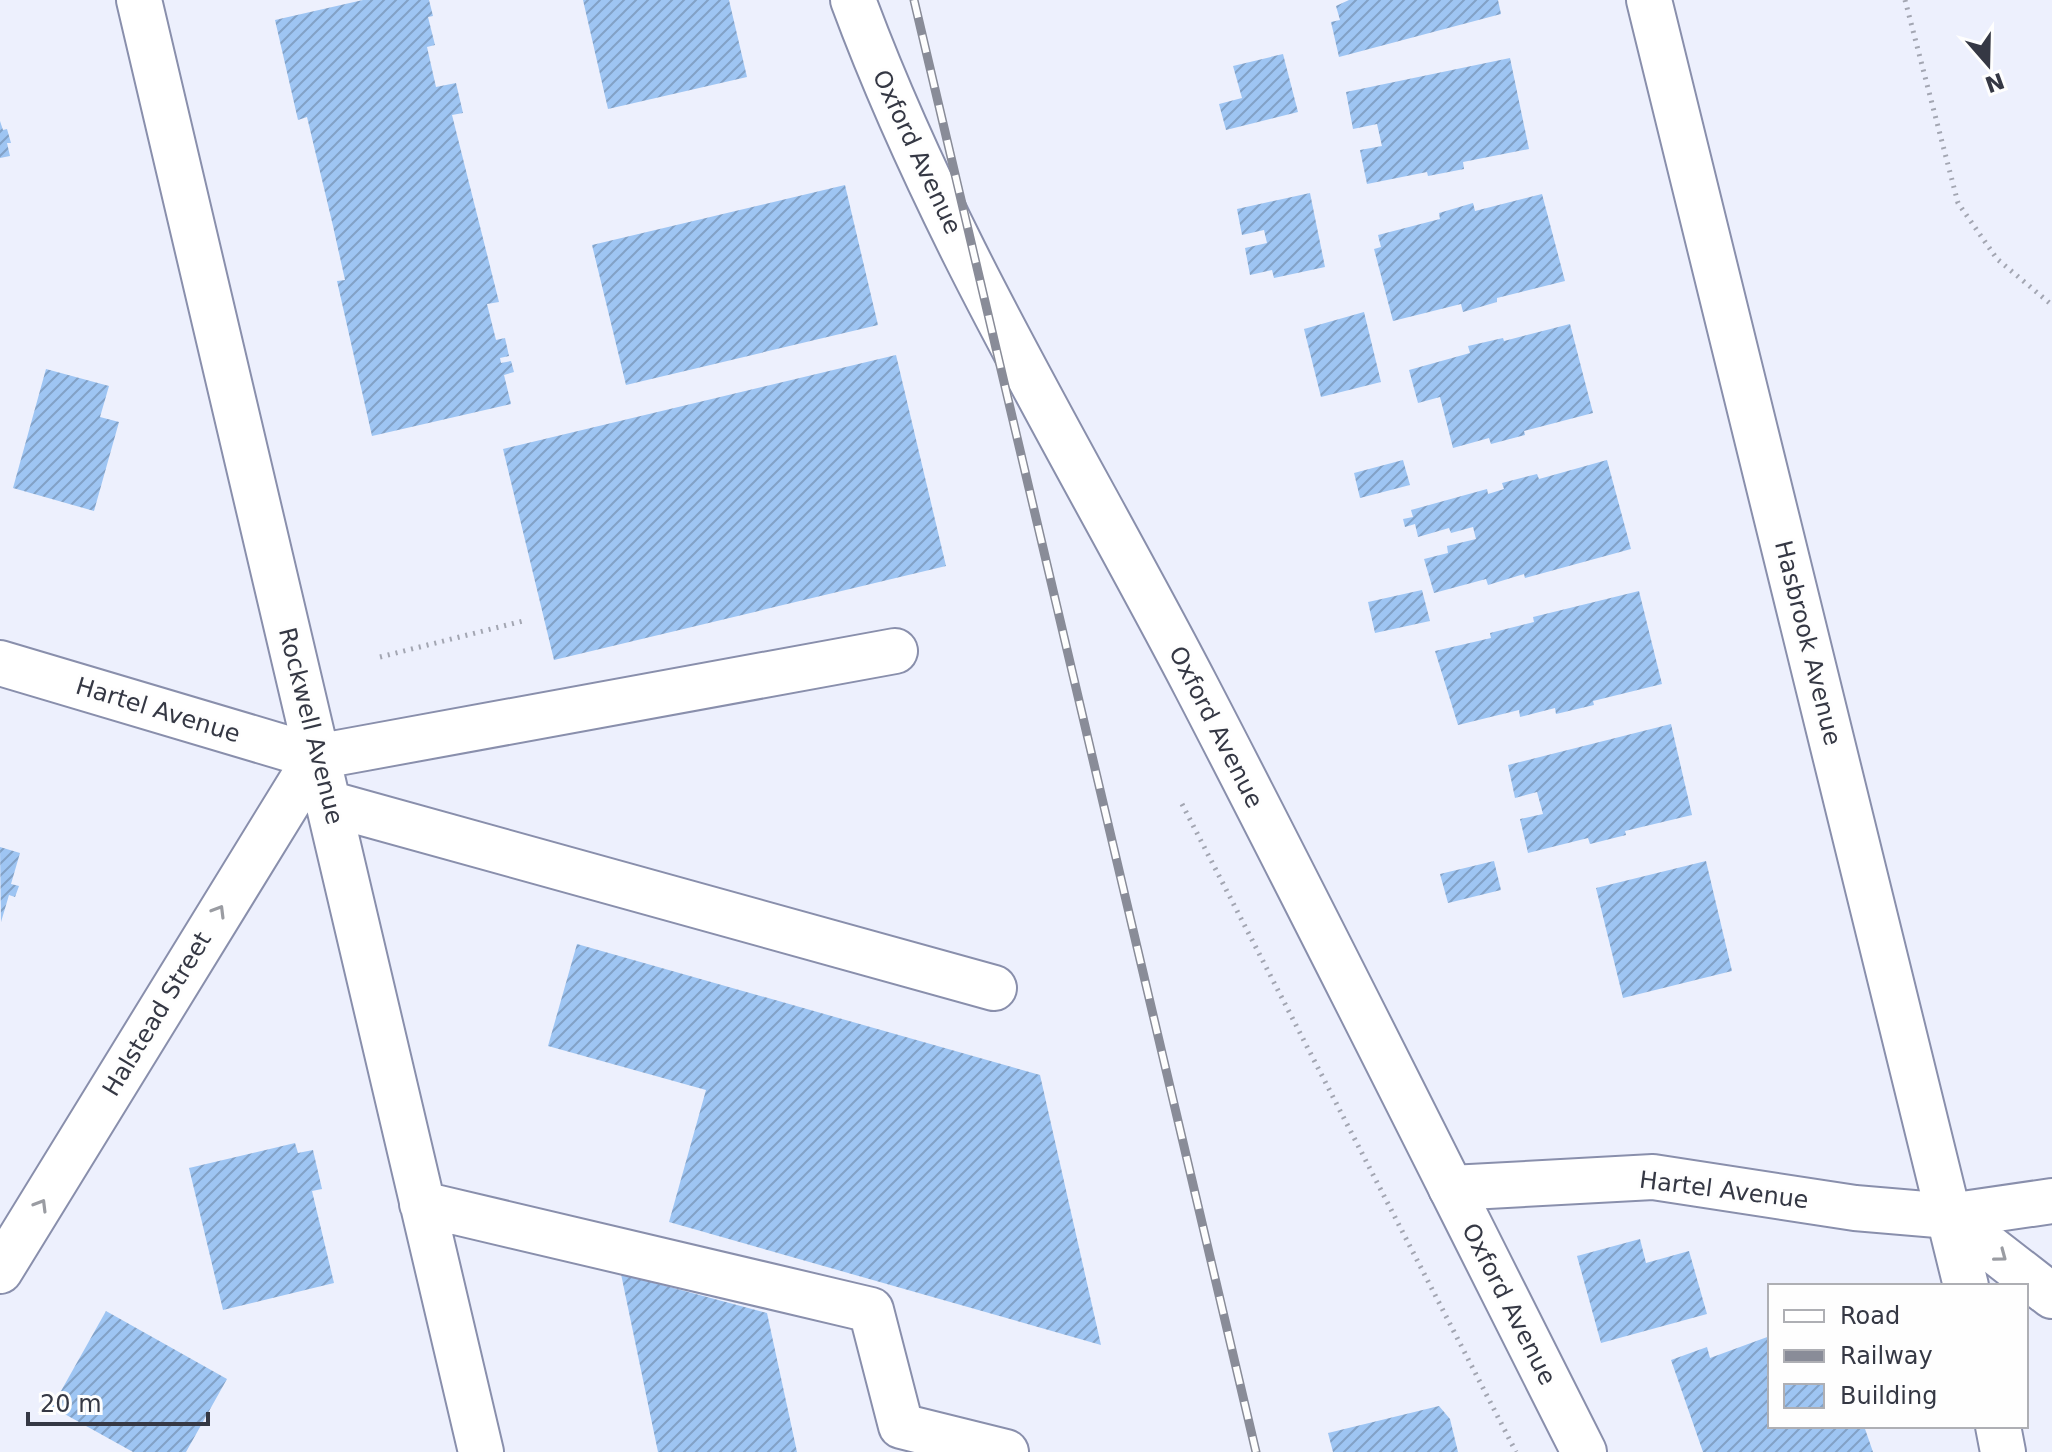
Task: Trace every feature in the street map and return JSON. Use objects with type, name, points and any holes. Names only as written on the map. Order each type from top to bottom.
[{"type":"street","name":"Rockwell Avenue","points":[[139,0],[316,757],[331,804],[481,1452]]},
{"type":"street","name":"Oxford Avenue","points":[[853,0],[885,87],[932,191],[1196,686],[1584,1452]]},
{"type":"street","name":"Hasbrook Avenue","points":[[1649,0],[1966,1284]]},
{"type":"street","points":[[316,757],[895,651]]},
{"type":"street","name":"Hartel Avenue","points":[[0,663],[316,757]]},
{"type":"street","name":"Halstead Street","points":[[0,1271],[316,757]]},
{"type":"street","points":[[331,804],[994,988]]},
{"type":"street","name":"Hartel Avenue","points":[[1451,1188],[1653,1177],[1855,1208],[1949,1216],[2052,1201]]},
{"type":"street","points":[[422,1204],[871,1310],[901,1426],[1006,1452]]},
{"type":"street","points":[[1949,1216],[2052,1296]]},
{"type":"street","points":[[1998,1428],[2003,1452]]},
{"type":"path","points":[[1905,0],[1958,203],[1997,259],[2052,305]]},
{"type":"path","points":[[380,657],[523,621]]},
{"type":"path","points":[[1182,804],[1516,1452]]},
{"type":"building","points":[[363,0],[429,0],[433,16],[428,17],[435,45],[427,47],[436,87],[456,83],[463,113],[452,115],[499,302],[487,304],[496,340],[505,338],[509,356],[500,358],[501,363],[511,361],[514,372],[504,375],[511,404],[372,436],[337,281],[345,280],[333,226],[307,117],[298,120],[275,20]]},
{"type":"building","points":[[583,0],[729,0],[747,77],[608,109]]},
{"type":"building","points":[[1349,0],[1498,0],[1501,14],[1339,57],[1331,22],[1340,20],[1336,6]]},
{"type":"building","points":[[1283,54],[1298,112],[1226,130],[1219,104],[1242,98],[1233,66]]},
{"type":"building","points":[[1510,58],[1529,149],[1463,162],[1464,169],[1428,176],[1427,172],[1367,184],[1360,150],[1382,146],[1377,124],[1353,129],[1346,92]]},
{"type":"building","points":[[0,121],[3,130],[7,129],[11,143],[7,143],[10,156],[0,158]]},
{"type":"building","points":[[845,185],[878,325],[626,385],[592,245]]},
{"type":"building","points":[[1310,193],[1325,267],[1274,278],[1272,270],[1250,275],[1245,248],[1267,243],[1264,230],[1242,235],[1237,209]]},
{"type":"building","points":[[1542,194],[1565,281],[1497,298],[1497,302],[1463,312],[1461,304],[1393,321],[1374,249],[1381,247],[1378,235],[1440,219],[1439,213],[1473,203],[1475,211]]},
{"type":"building","points":[[1364,312],[1381,382],[1321,397],[1304,329]]},
{"type":"building","points":[[1570,324],[1593,413],[1524,431],[1525,435],[1491,444],[1489,438],[1453,448],[1440,397],[1418,403],[1409,370],[1470,353],[1468,346],[1503,338],[1504,341]]},
{"type":"building","points":[[896,355],[946,566],[554,660],[503,449]]},
{"type":"building","points":[[46,369],[109,386],[100,417],[119,422],[94,511],[13,488]]},
{"type":"building","points":[[1403,460],[1410,485],[1360,498],[1354,473]]},
{"type":"building","points":[[1607,460],[1631,549],[1525,578],[1524,574],[1488,585],[1486,579],[1434,593],[1424,559],[1448,553],[1447,546],[1476,539],[1473,527],[1451,533],[1449,528],[1418,537],[1415,524],[1405,527],[1403,519],[1413,517],[1411,510],[1487,489],[1488,494],[1504,489],[1502,483],[1537,474],[1539,479]]},
{"type":"building","points":[[1422,590],[1430,621],[1375,633],[1368,602]]},
{"type":"building","points":[[1639,591],[1662,684],[1593,701],[1594,705],[1556,714],[1555,708],[1520,717],[1519,710],[1458,725],[1435,651],[1491,638],[1490,633],[1534,622],[1533,617]]},
{"type":"building","points":[[1671,724],[1692,815],[1625,831],[1626,835],[1590,844],[1588,838],[1528,853],[1520,819],[1543,814],[1537,792],[1515,798],[1508,765]]},
{"type":"building","points":[[0,847],[20,853],[11,884],[19,886],[15,897],[9,895],[1,922]]},
{"type":"building","points":[[1494,861],[1501,890],[1448,903],[1440,874]]},
{"type":"building","points":[[1706,861],[1732,971],[1623,998],[1596,888]]},
{"type":"building","points":[[577,944],[1040,1075],[1101,1345],[669,1222],[706,1090],[548,1046]]},
{"type":"building","points":[[295,1143],[298,1153],[313,1150],[322,1189],[312,1191],[334,1283],[223,1310],[189,1168]]},
{"type":"building","points":[[1640,1239],[1646,1263],[1689,1251],[1707,1314],[1601,1343],[1577,1256]]},
{"type":"building","points":[[621,1274],[767,1313],[797,1452],[658,1452]]},
{"type":"building","points":[[106,1311],[227,1379],[186,1452],[133,1452],[52,1407]]},
{"type":"building","points":[[1768,1337],[1768,1428],[1865,1428],[1873,1452],[1703,1452],[1671,1360],[1707,1347],[1710,1358]]},
{"type":"building","points":[[1439,1406],[1450,1419],[1458,1452],[1333,1452],[1328,1433]]},
{"type":"railway","points":[[914,0],[1256,1452]]}]
